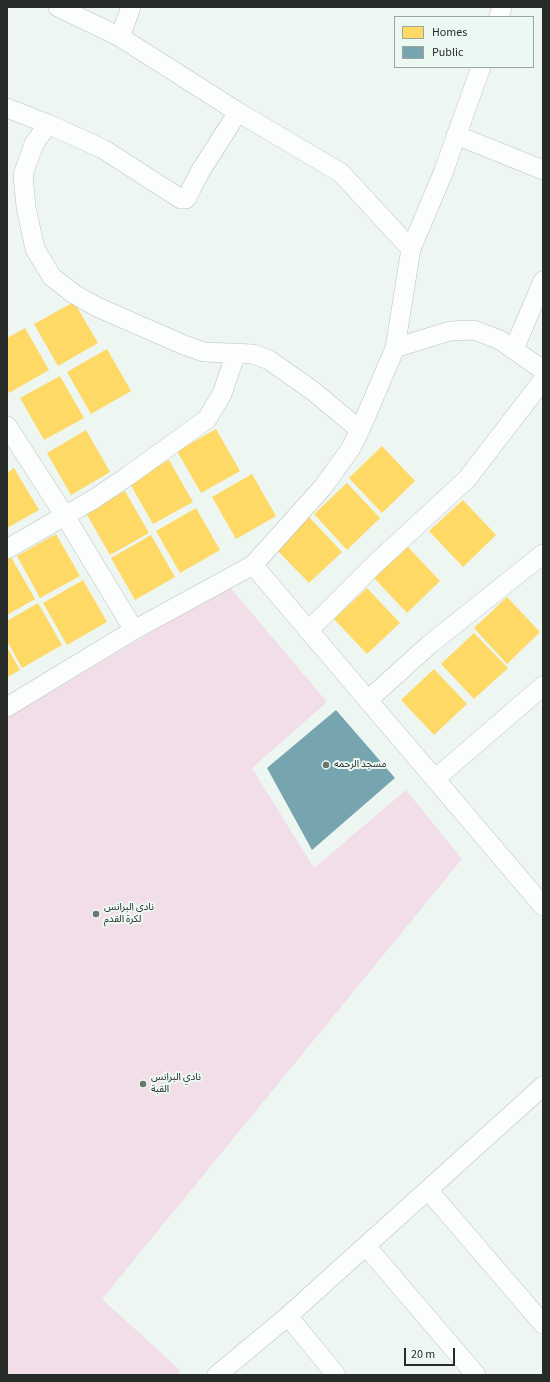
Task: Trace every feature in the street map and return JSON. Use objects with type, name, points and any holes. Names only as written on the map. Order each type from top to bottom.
[{"type":"street","points":[[58,7],[120,37],[238,112],[341,173],[410,249]]},
{"type":"street","points":[[120,37],[131,7]]},
{"type":"street","points":[[7,707],[134,630],[253,565],[323,487],[351,448],[395,348],[410,249],[443,173],[481,68]]},
{"type":"street","points":[[7,108],[48,124],[103,149],[181,200],[186,199],[238,112]]},
{"type":"street","points":[[48,124],[34,144],[23,175],[26,207],[34,249],[52,277],[74,294],[97,307],[184,345],[204,352],[222,354],[253,354],[269,360],[313,391],[360,430]]},
{"type":"street","points":[[456,135],[543,170]]},
{"type":"street","points":[[514,349],[543,281]]},
{"type":"street","points":[[395,348],[450,331],[474,330],[500,340],[543,370]]},
{"type":"street","points":[[7,549],[65,516],[128,476],[207,419],[222,394],[236,353]]},
{"type":"street","points":[[308,631],[374,565],[466,479],[543,380]]},
{"type":"street","points":[[7,426],[65,516],[134,630]]},
{"type":"street","points":[[368,700],[429,645],[543,554]]},
{"type":"street","points":[[253,565],[543,906]]},
{"type":"street","points":[[435,779],[543,686]]},
{"type":"street","points":[[217,1375],[288,1316],[543,1086]]},
{"type":"street","points":[[428,1190],[543,1324]]},
{"type":"street","points":[[366,1246],[476,1375]]},
{"type":"street","points":[[288,1316],[336,1375]]},
{"type":"shaded area","name":"نادي البرانس القبة","points":[[229,586],[327,702],[252,768],[314,868],[406,790],[462,859],[102,1299],[181,1371],[176,1375],[7,1375],[7,718]]},
{"type":"building: Homes","points":[[74,302],[98,343],[58,366],[34,324]]},
{"type":"building: Homes","points":[[25,328],[49,370],[9,393],[7,389],[7,338]]},
{"type":"building: Homes","points":[[107,349],[131,391],[91,414],[67,372]]},
{"type":"building: Homes","points":[[60,376],[84,418],[44,440],[20,398]]},
{"type":"building: Homes","points":[[216,429],[240,471],[201,493],[177,451]]},
{"type":"building: Homes","points":[[86,430],[110,472],[71,495],[47,453]]},
{"type":"building: Homes","points":[[382,446],[415,481],[382,513],[349,478]]},
{"type":"building: Homes","points":[[169,460],[193,502],[153,524],[129,482]]},
{"type":"building: Homes","points":[[14,468],[39,510],[7,528],[7,473]]},
{"type":"building: Homes","points":[[252,474],[276,516],[236,539],[212,497]]},
{"type":"building: Homes","points":[[347,483],[380,518],[347,550],[314,514]]},
{"type":"building: Homes","points":[[125,491],[149,533],[110,555],[86,513]]},
{"type":"building: Homes","points":[[463,500],[496,535],[463,567],[429,531]]},
{"type":"building: Homes","points":[[196,508],[220,550],[180,573],[156,531]]},
{"type":"building: Homes","points":[[309,517],[342,552],[309,583],[275,548]]},
{"type":"building: Homes","points":[[56,534],[80,576],[40,598],[17,556]]},
{"type":"building: Homes","points":[[151,535],[175,577],[135,600],[111,558]]},
{"type":"building: Homes","points":[[407,546],[440,581],[407,613],[374,578]]},
{"type":"building: Homes","points":[[11,557],[35,599],[7,615],[7,559]]},
{"type":"building: Homes","points":[[83,580],[107,622],[67,645],[43,603]]},
{"type":"building: Homes","points":[[367,588],[400,623],[367,654],[334,619]]},
{"type":"building: Homes","points":[[507,597],[540,632],[507,664],[474,628]]},
{"type":"building: Homes","points":[[38,603],[62,645],[22,668],[7,641],[7,621]]},
{"type":"building: Homes","points":[[474,633],[508,668],[474,699],[441,664]]},
{"type":"building: Homes","points":[[7,647],[20,670],[7,677]]},
{"type":"building: Homes","points":[[434,669],[467,704],[434,735],[401,700]]},
{"type":"building: Public","points":[[336,710],[395,778],[312,850],[267,768]]},
{"type":"place","name":"مسجد الرحمه","points":[[326,765]]},
{"type":"place","name":"نادي البرانس لكرة القدم","points":[[96,914]]},
{"type":"place","name":"نادي البرانس القبة","points":[[143,1084]]}]
